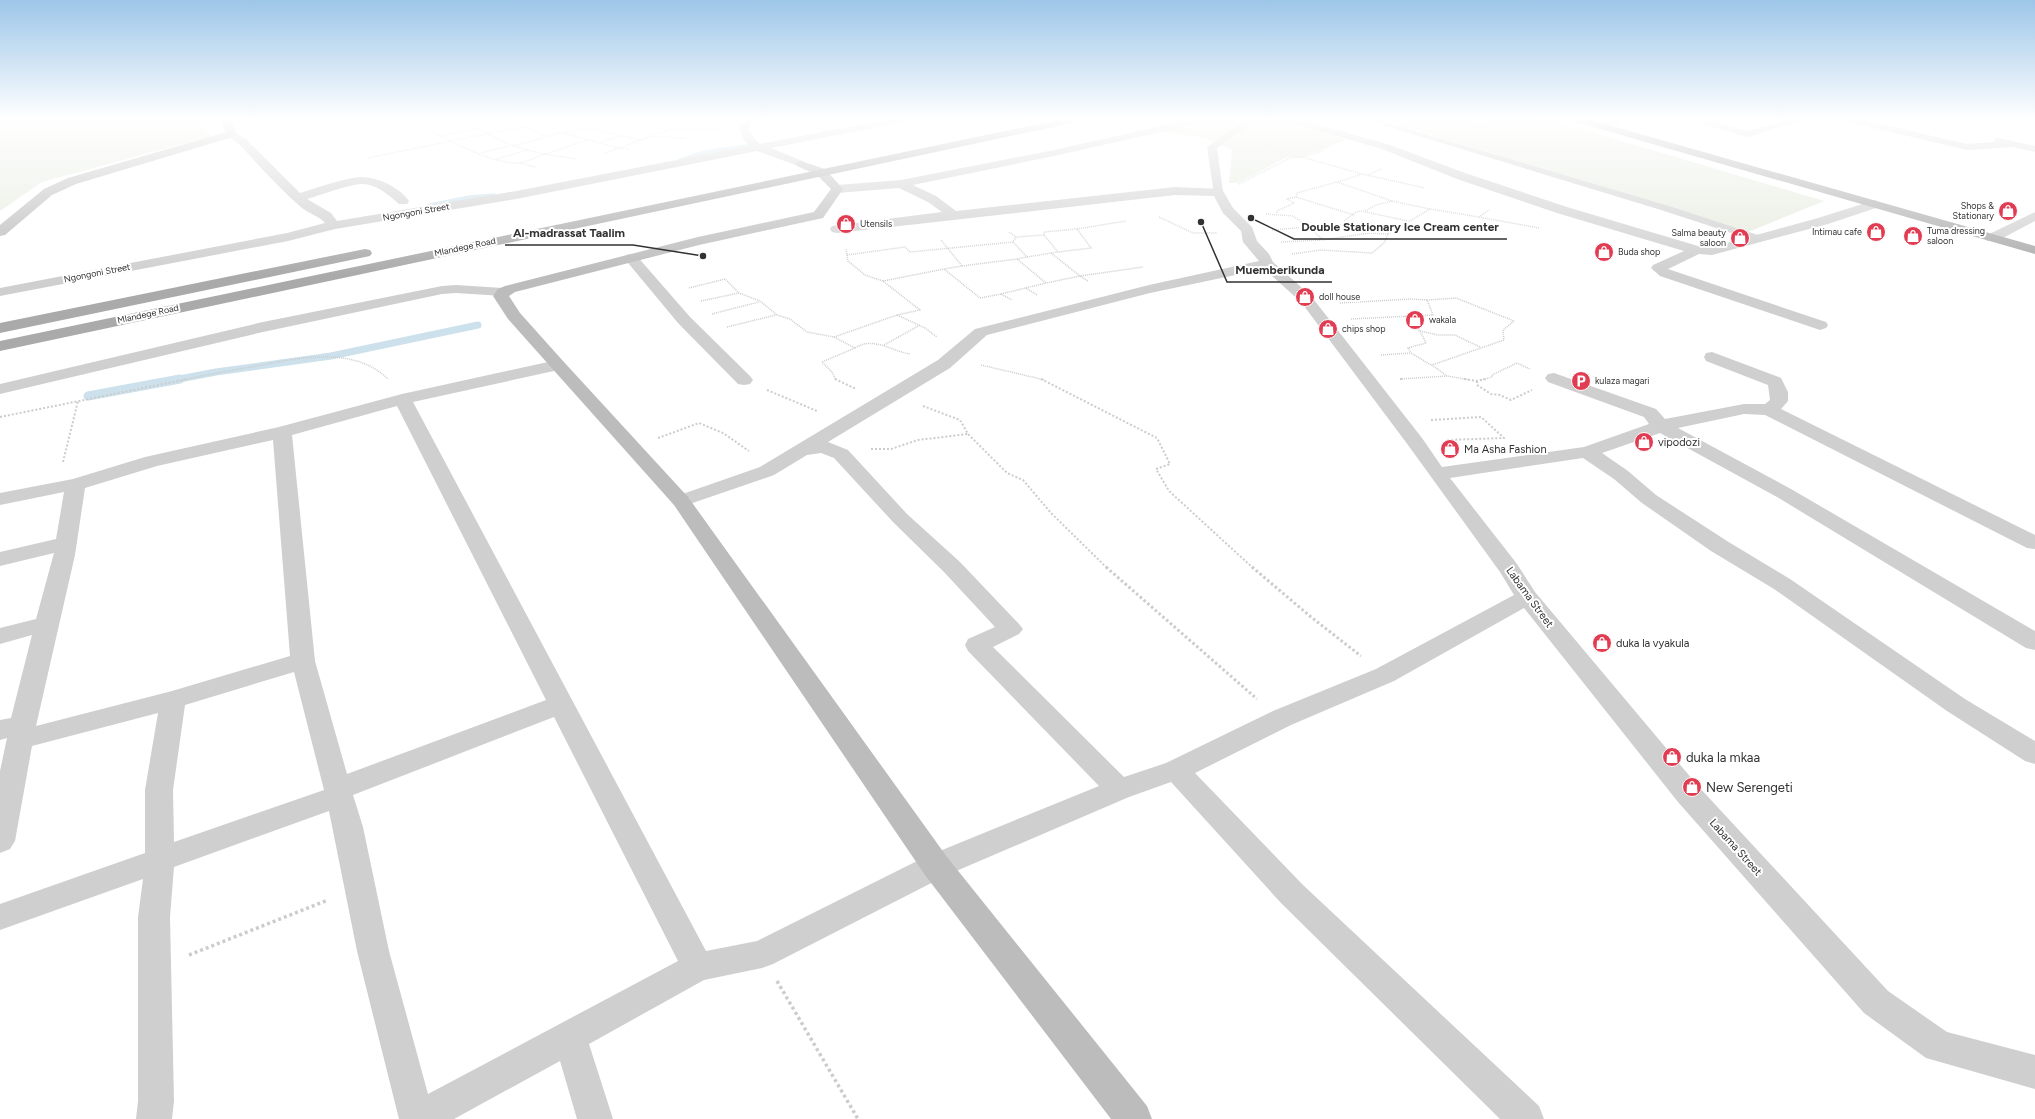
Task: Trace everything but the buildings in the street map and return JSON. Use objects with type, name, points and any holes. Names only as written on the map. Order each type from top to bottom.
[{"type":"main road","name":"Mlandege Road","points":[[0,346],[544,231],[793,172]]},
{"type":"main road","points":[[1773,172],[1875,204],[2035,250]]},
{"type":"main road","points":[[1794,172],[2035,239]]},
{"type":"main road","points":[[531,219],[544,231]]},
{"type":"main road","name":"Mlandege Road","points":[[0,329],[375,251]]},
{"type":"main road","points":[[204,286],[211,301]]},
{"type":"street","points":[[0,232],[48,192],[72,181],[102,172]]},
{"type":"street","points":[[271,172],[284,186],[309,207],[326,216],[334,225]]},
{"type":"street","name":"Ngongoni Street","points":[[0,292],[288,237],[334,225],[524,193],[630,172]]},
{"type":"street","points":[[816,172],[838,189],[901,184],[959,172]]},
{"type":"street","points":[[1451,172],[1562,210],[1697,250],[1712,251],[1760,239],[1875,204]]},
{"type":"street","points":[[298,197],[362,180],[378,184],[392,191],[403,201]]},
{"type":"street","points":[[901,184],[932,200],[954,215]]},
{"type":"street","points":[[0,389],[263,327],[442,290],[456,289],[503,292],[698,241],[818,215],[838,189]]},
{"type":"street","points":[[837,229],[923,218],[1175,191],[1218,192]]},
{"type":"street","name":"Labama Street","points":[[1218,192],[1228,210],[1266,261],[1315,312],[1398,421],[1416,442],[1437,474],[1509,569],[1527,597],[1688,794],[1871,996],[1938,1046],[2035,1072]]},
{"type":"street","points":[[1992,238],[2035,216]]},
{"type":"street","points":[[1697,250],[1658,268],[1666,273],[1820,325]]},
{"type":"street","points":[[631,258],[661,295],[697,335],[744,380]]},
{"type":"street","points":[[681,501],[767,471],[772,466],[847,424],[887,397],[946,362],[981,332],[1266,261]]},
{"type":"street","points":[[503,292],[501,296],[514,316],[556,365],[634,448],[681,501],[936,866],[1134,1119]]},
{"type":"street","points":[[1712,357],[1775,382],[1779,392],[1779,401],[1769,410]]},
{"type":"street","points":[[0,499],[66,486],[152,461],[282,432],[402,399],[556,365]]},
{"type":"street","points":[[1554,378],[1650,413],[1661,426],[1784,493],[2035,642]]},
{"type":"street","points":[[402,399],[698,967]]},
{"type":"street","points":[[1437,474],[1587,452],[1661,426],[1744,408],[1769,410],[2035,543]]},
{"type":"street","points":[[282,432],[303,661],[348,827],[373,951],[418,1119],[570,1038],[698,967],[762,954],[936,866],[1119,790],[1176,770],[1282,718],[1385,675],[1527,597]]},
{"type":"street","points":[[799,451],[823,447],[842,454],[900,518],[952,567],[1011,629],[977,646],[1119,790]]},
{"type":"street","points":[[1587,452],[1621,475],[1650,499],[1719,546],[1782,584],[1956,705],[2035,754]]},
{"type":"street","points":[[1,828],[15,731],[46,624],[66,543],[66,486]]},
{"type":"street","points":[[0,559],[66,543]]},
{"type":"street","points":[[0,636],[46,624]]},
{"type":"street","points":[[15,731],[173,700],[303,661]]},
{"type":"street","points":[[154,1119],[156,1100],[154,916],[160,860],[159,790],[173,700]]},
{"type":"street","points":[[0,917],[160,860],[561,704]]},
{"type":"street","points":[[1176,770],[1292,894],[1526,1119]]},
{"type":"street","points":[[570,1038],[595,1119]]},
{"type":"lane","name":"Labama Street","points":[[1215,172],[1218,192]]},
{"type":"lane","points":[[1546,172],[1666,208],[1760,239]]},
{"type":"path","points":[[362,180],[368,174],[367,172]]},
{"type":"path","points":[[1218,192],[1241,184],[1263,172]]},
{"type":"path","points":[[1356,172],[1432,189]]},
{"type":"path","points":[[1368,175],[1374,172]]},
{"type":"path","points":[[1296,197],[1297,193],[1362,174]]},
{"type":"path","points":[[1337,182],[1392,201],[1430,209],[1479,217],[1489,210]]},
{"type":"path","points":[[1277,213],[1277,211],[1294,203],[1287,199],[1296,197],[1354,214]]},
{"type":"path","points":[[1369,233],[1344,221],[1356,212],[1365,210],[1376,204],[1392,201]]},
{"type":"path","points":[[1266,261],[1322,250],[1348,253],[1372,253],[1384,243],[1388,234],[1430,209]]},
{"type":"path","points":[[1228,210],[1260,214],[1277,213],[1297,216],[1323,240]]},
{"type":"path","points":[[1365,210],[1408,221]]},
{"type":"path","points":[[1156,215],[1190,233],[1203,236],[1248,236],[1323,240],[1369,233],[1388,234]]},
{"type":"path","points":[[923,218],[962,266]]},
{"type":"path","points":[[1013,242],[1016,237],[1044,235],[1044,232],[1077,229],[1128,221]]},
{"type":"path","points":[[1248,236],[1260,231],[1350,224]]},
{"type":"path","points":[[834,337],[897,315],[920,310],[903,295],[883,281],[865,275],[848,262],[846,245],[837,229]]},
{"type":"path","points":[[883,281],[962,266],[1090,248],[1077,229]]},
{"type":"path","points":[[1044,235],[1058,252]]},
{"type":"path","points":[[847,255],[905,247],[910,252],[1013,242]]},
{"type":"path","points":[[1013,242],[1027,257]]},
{"type":"path","points":[[1051,253],[1080,276],[1114,298]]},
{"type":"path","points":[[1017,259],[1046,283]]},
{"type":"path","points":[[944,269],[980,298],[1080,276],[1141,266],[1169,285]]},
{"type":"path","points":[[661,295],[725,278],[739,293],[760,301],[777,315],[790,319],[807,332],[834,337],[855,348]]},
{"type":"path","points":[[673,307],[739,293]]},
{"type":"path","points":[[1001,294],[1039,317]]},
{"type":"path","points":[[1315,312],[1412,299],[1427,300],[1456,298],[1514,321],[1503,330],[1504,340],[1480,347],[1432,365]]},
{"type":"path","points":[[1315,312],[1404,316],[1433,315],[1427,300]]},
{"type":"path","points":[[684,320],[760,301]]},
{"type":"path","points":[[697,335],[777,315]]},
{"type":"path","points":[[897,315],[920,325],[924,329],[935,334],[937,337],[968,343]]},
{"type":"path","points":[[1404,316],[1420,331],[1426,343],[1414,345],[1412,346],[1413,348],[1408,348],[1411,353],[1447,376]]},
{"type":"path","points":[[884,345],[920,325]]},
{"type":"path","points":[[1420,331],[1438,335],[1454,335],[1480,347]]},
{"type":"path","points":[[1282,718],[1253,696],[1164,619],[1051,513],[1023,480],[1007,473],[968,434],[960,420],[836,380],[832,372],[822,362],[855,348],[861,343],[872,342],[884,345],[888,348],[946,362],[1005,370],[1046,380],[1157,438],[1170,464],[1156,469],[1169,492],[1234,551],[1311,617],[1385,675]]},
{"type":"path","points":[[0,417],[177,380],[292,361],[328,357],[362,362],[380,370],[394,386],[402,399]]},
{"type":"path","points":[[1368,382],[1447,376],[1477,381],[1492,377],[1492,375],[1517,363],[1554,378]]},
{"type":"path","points":[[1477,381],[1477,386],[1491,394],[1500,395],[1511,400],[1554,378]]},
{"type":"path","points":[[744,380],[753,380],[772,393],[847,424]]},
{"type":"path","points":[[66,486],[78,401]]},
{"type":"path","points":[[1398,421],[1481,417],[1504,438],[1416,442]]},
{"type":"path","points":[[634,448],[699,423],[722,433],[772,466]]},
{"type":"path","points":[[842,454],[859,449],[891,448],[918,440],[968,434]]},
{"type":"path","points":[[155,968],[360,888]]},
{"type":"path","points":[[762,954],[858,1119]]},
{"type":"shaded area","points":[[0,172],[78,172],[42,182],[0,211]]},
{"type":"shaded area","points":[[1230,172],[1258,172],[1238,183],[1229,183]]},
{"type":"shaded area","points":[[1553,172],[1727,172],[1824,201],[1748,232]]},
{"type":"waterway","points":[[430,206],[470,198],[494,196]]},
{"type":"waterway","points":[[174,380],[216,372],[331,356],[478,325]]},
{"type":"waterway","points":[[88,396],[180,379]]},
{"type":"place","name":"Shops & Stationary","points":[[2008,211]]},
{"type":"place","name":"Double Stationary Ice Cream center","points":[[1251,218]]},
{"type":"place","name":"Muemberikunda","points":[[1201,222]]},
{"type":"place","name":"Utensils","points":[[846,224]]},
{"type":"place","name":"Intimau cafe","points":[[1876,232]]},
{"type":"place","name":"Tuma dressing saloon","points":[[1913,236]]},
{"type":"place","name":"Salma beauty saloon","points":[[1740,238]]},
{"type":"place","name":"Buda shop","points":[[1604,252]]},
{"type":"place","name":"Al-madrassat Taalim","points":[[703,256]]},
{"type":"place","name":"doll house","points":[[1305,297]]},
{"type":"place","name":"wakala","points":[[1415,320]]},
{"type":"place","name":"chips shop","points":[[1328,329]]},
{"type":"place","name":"kulaza magari","points":[[1581,381]]},
{"type":"place","name":"vipodozi","points":[[1644,442]]},
{"type":"place","name":"Ma Asha Fashion","points":[[1450,449]]},
{"type":"place","name":"duka la vyakula","points":[[1602,643]]},
{"type":"place","name":"duka la mkaa","points":[[1672,757]]},
{"type":"place","name":"New Serengeti","points":[[1692,787]]}]
